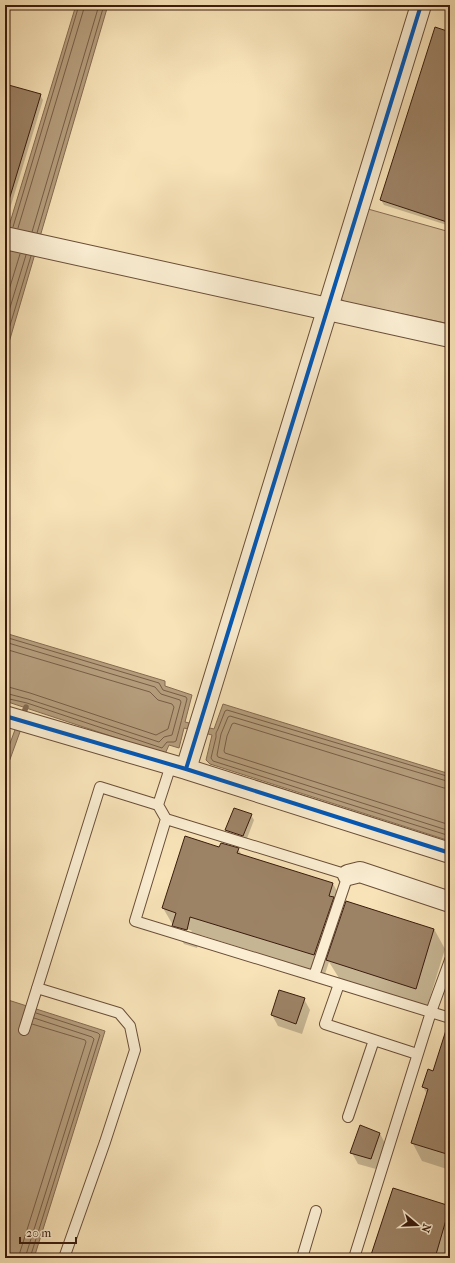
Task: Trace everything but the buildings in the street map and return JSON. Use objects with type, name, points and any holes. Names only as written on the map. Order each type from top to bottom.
[{"type":"street","points":[[179,767],[327,309],[421,5]]},
{"type":"street","points":[[5,238],[450,336]]},
{"type":"street","points":[[5,716],[179,767],[450,853]]},
{"type":"street","points":[[348,875],[360,872],[450,902]]},
{"type":"lane","points":[[158,805],[179,767]]},
{"type":"lane","points":[[24,1030],[100,787],[158,805],[166,819],[348,875],[314,976]]},
{"type":"lane","points":[[166,819],[135,921],[450,1018]]},
{"type":"lane","points":[[354,1258],[430,1012],[450,960]]},
{"type":"lane","points":[[339,984],[325,1024],[417,1054]]},
{"type":"lane","points":[[38,988],[119,1013],[130,1026],[136,1050],[64,1258]]},
{"type":"lane","points":[[348,1118],[374,1040]]},
{"type":"lane","points":[[302,1258],[316,1211]]},
{"type":"shaded area","points":[[368,209],[450,232],[450,324],[345,302],[341,299]]},
{"type":"water","points":[[76,5],[108,5],[5,356],[5,239]]},
{"type":"water","points":[[5,633],[165,681],[165,686],[192,695],[185,722],[214,729],[223,704],[450,774],[450,841],[210,764],[206,760],[212,735],[184,728],[179,748],[169,745],[165,754],[5,701]]},
{"type":"water","points":[[16,727],[21,729],[5,773],[5,757]]},
{"type":"water","points":[[5,999],[105,1031],[34,1258],[5,1258]]},
{"type":"waterway","points":[[22,718],[26,707]]},
{"type":"cycle path","points":[[186,769],[421,5]]},
{"type":"cycle path","points":[[5,716],[186,769],[450,853]]}]
